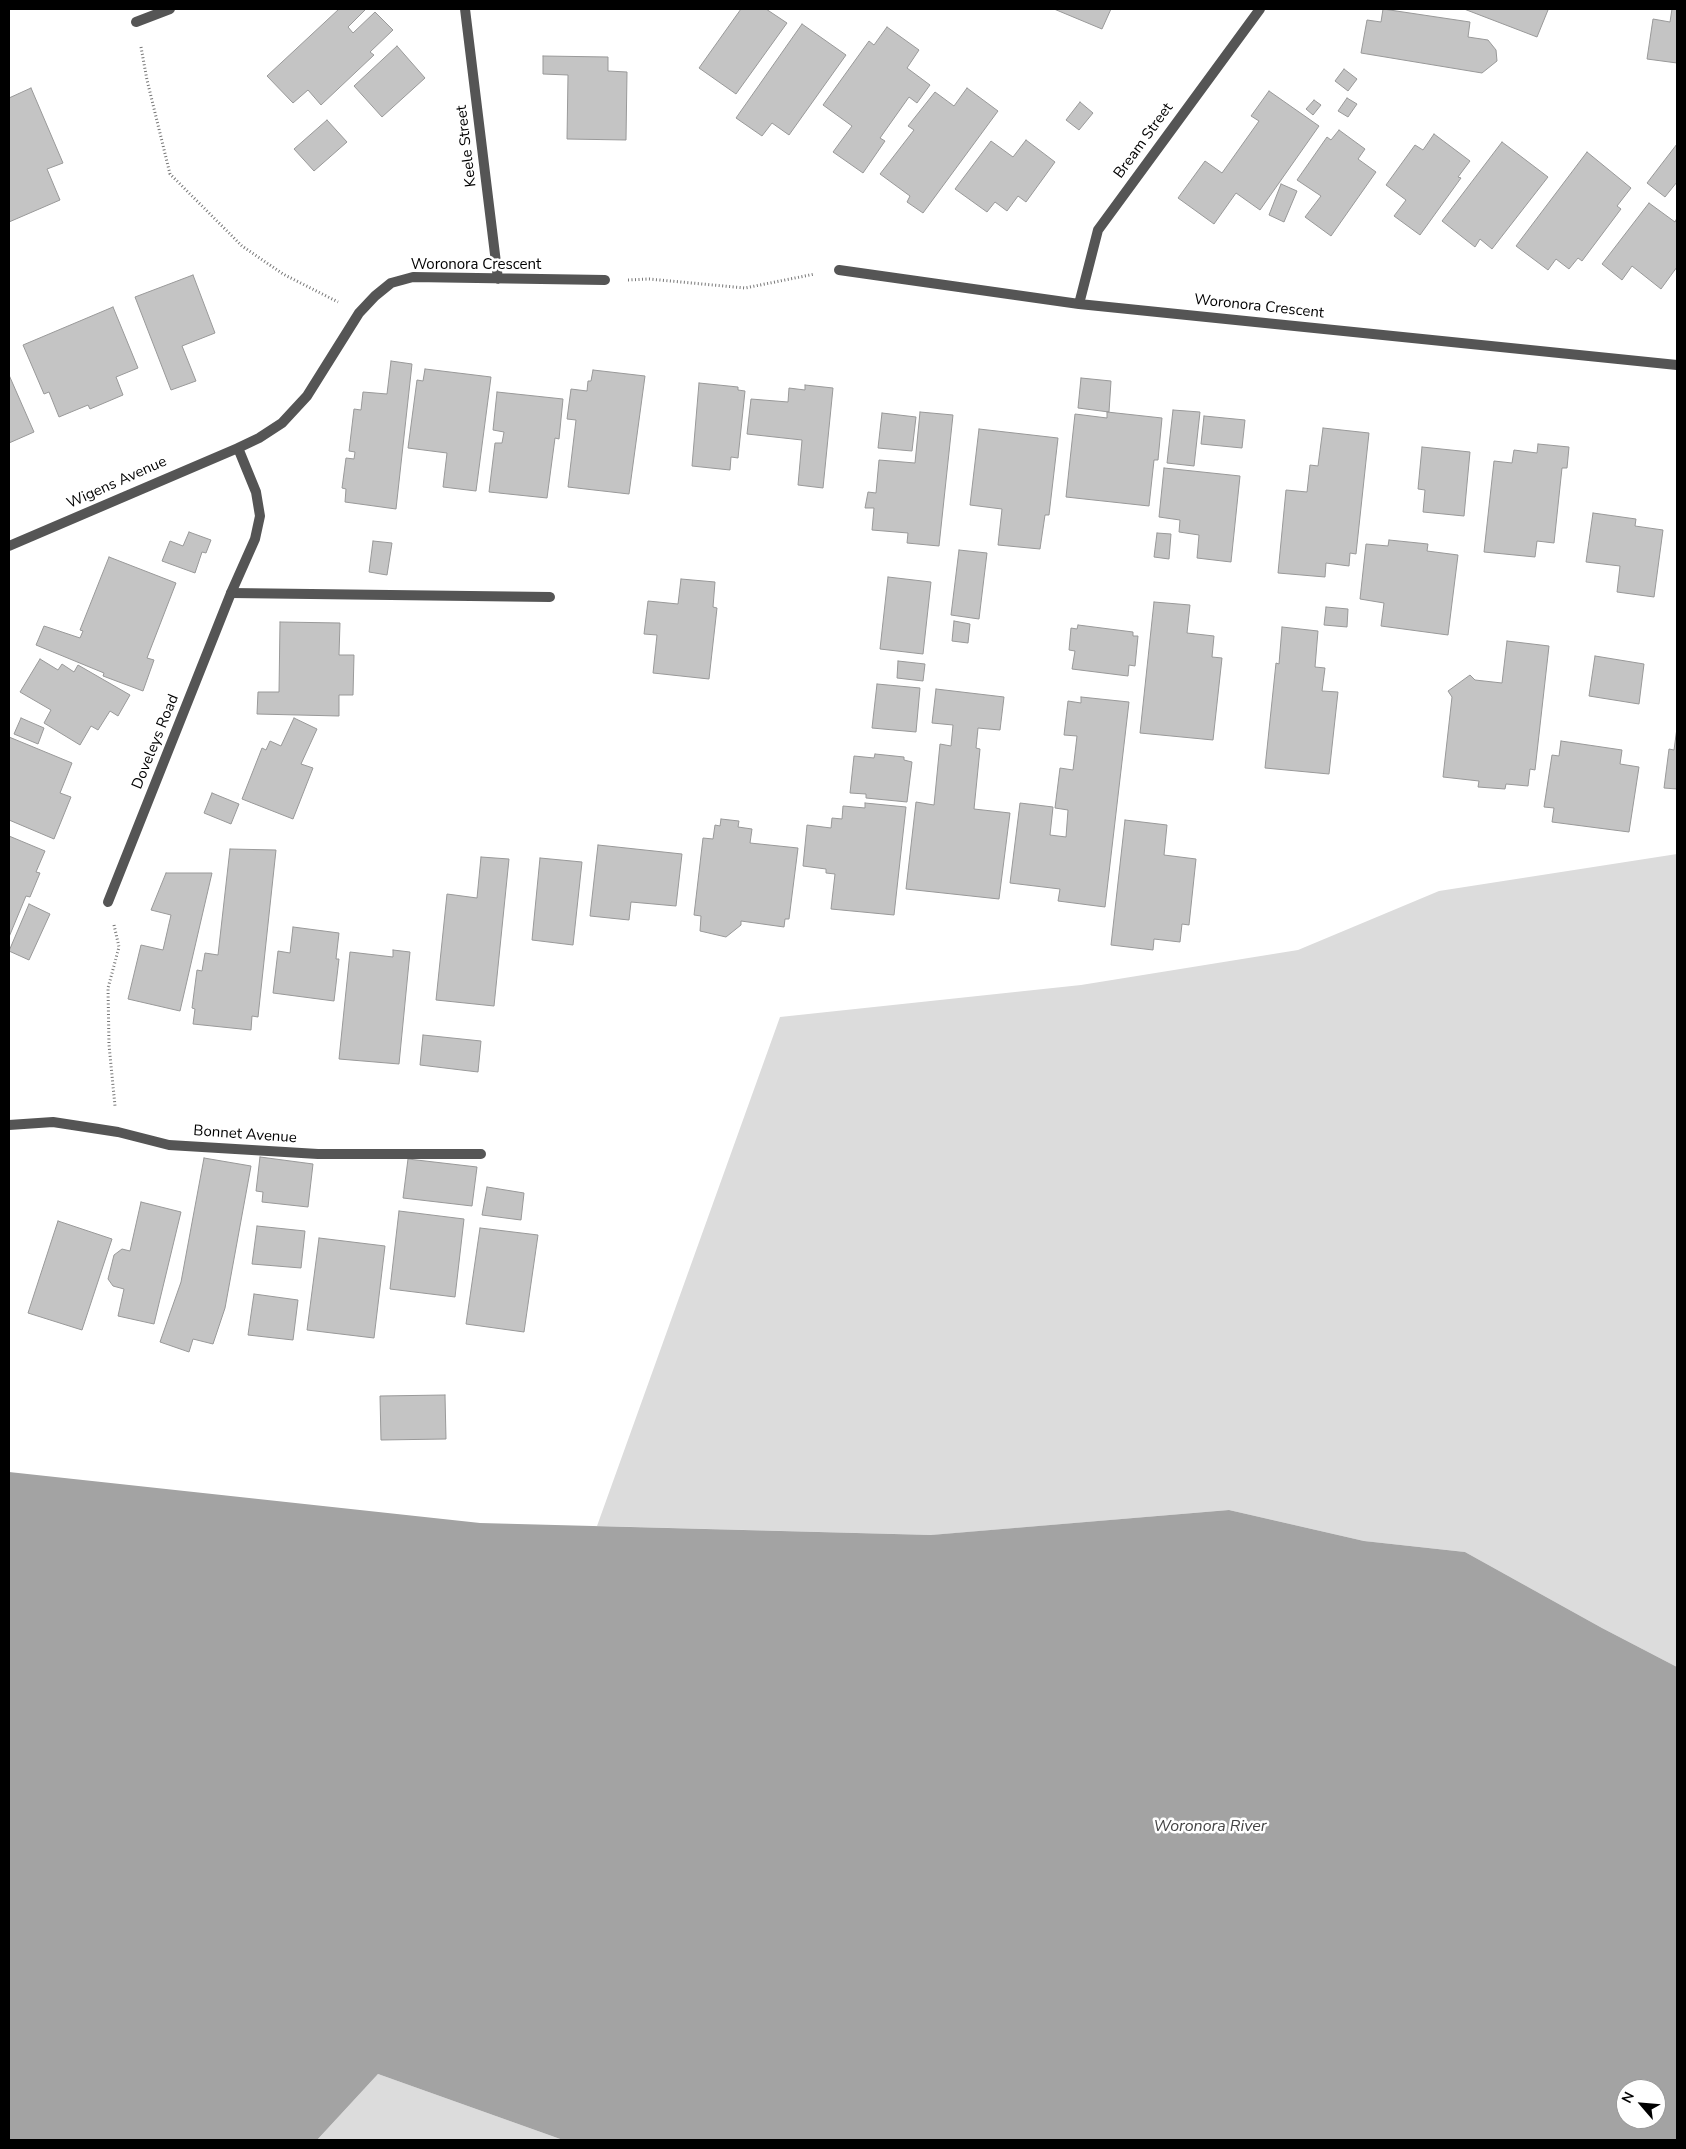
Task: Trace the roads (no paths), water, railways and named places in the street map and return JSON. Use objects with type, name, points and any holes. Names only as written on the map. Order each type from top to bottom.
[{"type":"street","points":[[136,22],[170,9]]},
{"type":"street","name":"Keele Street","points":[[465,9],[498,279]]},
{"type":"street","name":"Bream Street","points":[[1079,304],[1098,230],[1260,9]]},
{"type":"street","name":"Woronora Crescent","points":[[839,270],[1079,304],[1677,365]]},
{"type":"street","name":"Woronora Crescent","points":[[238,448],[259,438],[282,423],[300,403],[359,313],[391,283],[413,278],[605,280]]},
{"type":"street","name":"Wigens Avenue","points":[[9,546],[238,448]]},
{"type":"street","name":"Doveleys Road","points":[[108,902],[232,593],[256,539],[260,516],[256,492],[238,448]]},
{"type":"street","points":[[232,593],[550,597]]},
{"type":"street","name":"Bonnet Avenue","points":[[9,1125],[53,1122],[118,1132],[168,1145],[300,1153],[481,1154]]},
{"type":"water","name":"Woronora River","points":[[9,1472],[480,1523],[931,1535],[1229,1510],[1364,1541],[1465,1552],[1677,1667],[1677,2140],[563,2140],[378,2074],[317,2140],[9,2140]]}]
